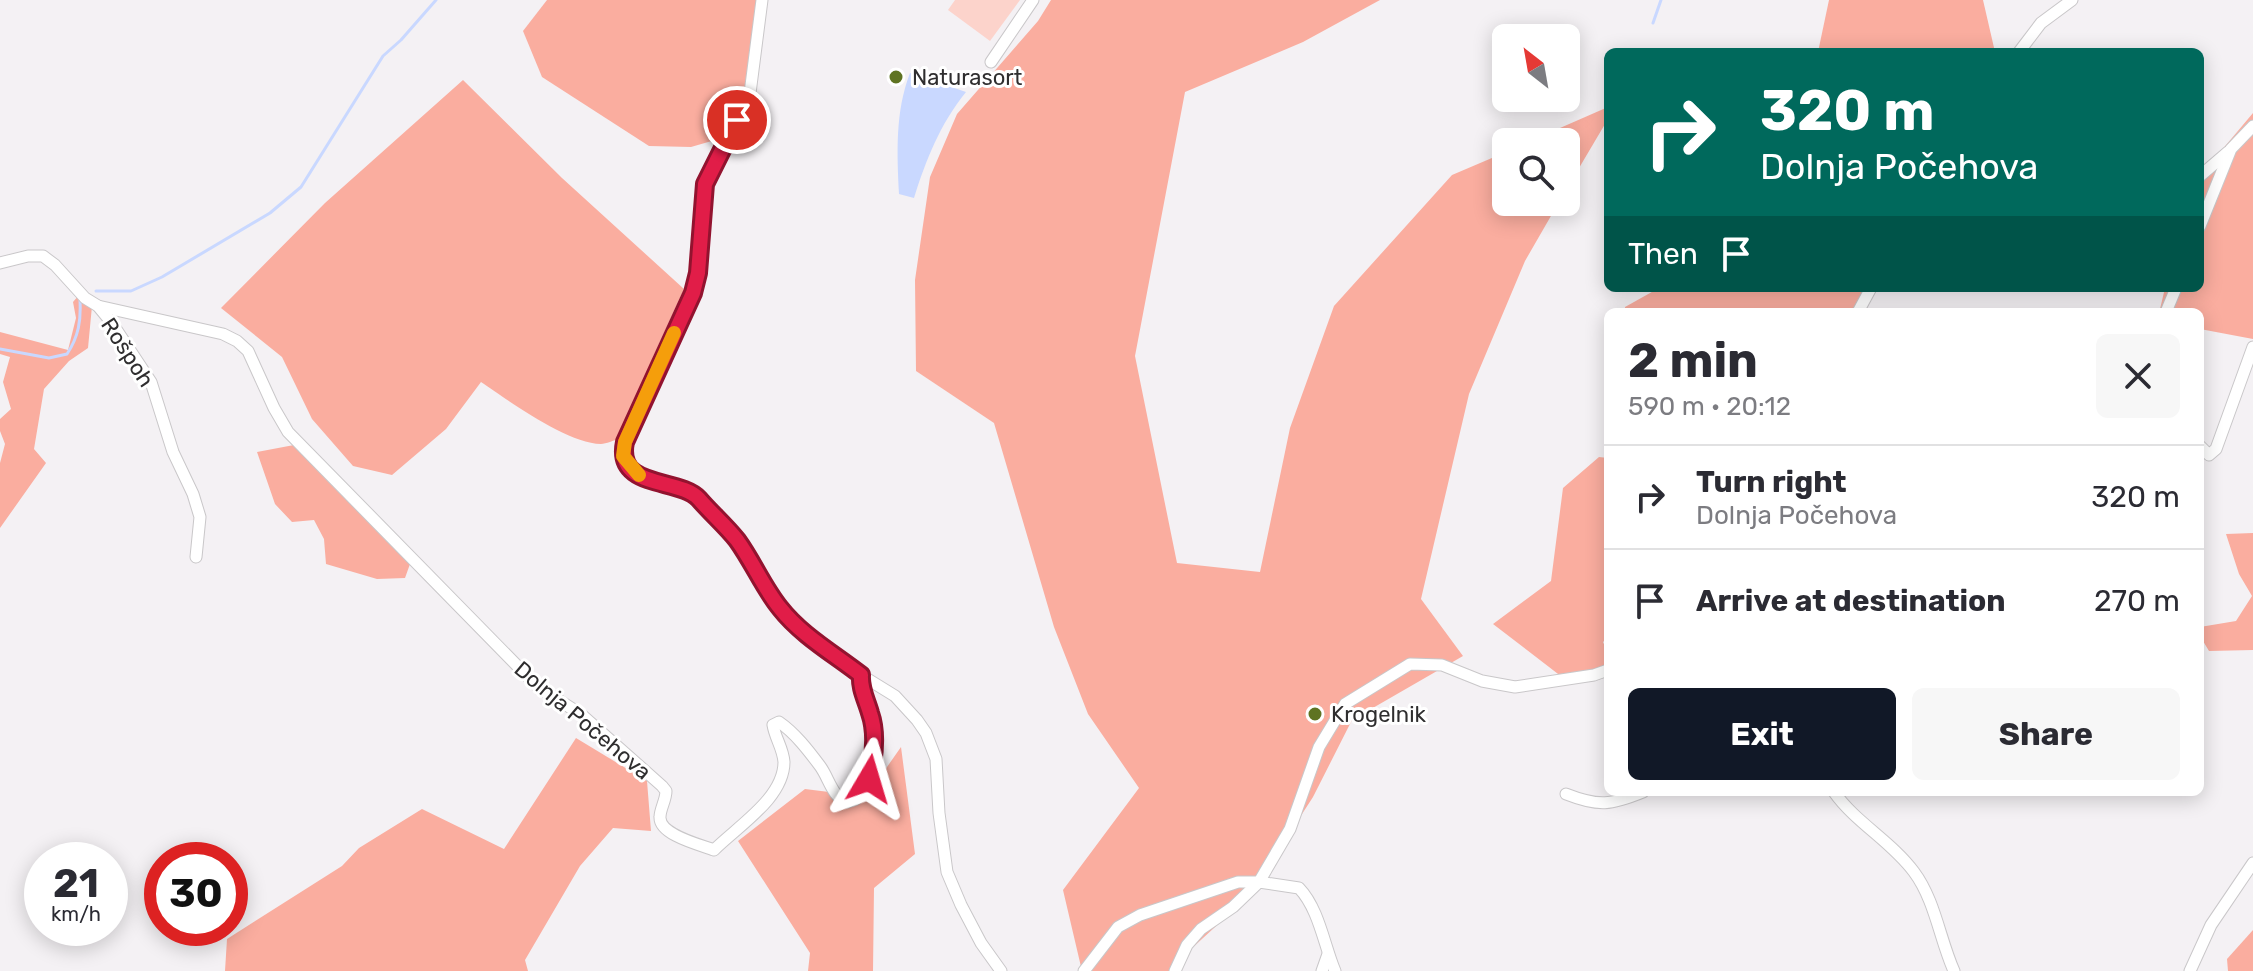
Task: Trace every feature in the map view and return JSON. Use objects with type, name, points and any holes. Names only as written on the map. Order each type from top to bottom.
[{"type":"street","points":[[762,0],[749,101],[725,140],[705,184],[698,273],[693,293],[625,442],[623,456],[631,468],[645,479],[696,495],[736,539],[786,616],[901,702],[917,720],[932,744],[936,759],[947,872],[967,917],[1001,971]]},
{"type":"street","points":[[991,62],[1033,0]]},
{"type":"street","points":[[2022,48],[2041,23],[2072,0]]},
{"type":"street","points":[[2204,173],[2253,126]]},
{"type":"street","points":[[2204,216],[2231,149]]},
{"type":"street","name":"Rošpoh","points":[[0,263],[28,256],[43,256],[55,265],[85,298],[98,306],[151,382],[173,452],[200,517],[196,557]]},
{"type":"street","name":"Dolnja Počehova","points":[[98,306],[223,334],[248,351],[288,432],[538,687],[582,715],[662,786],[666,791],[660,817],[662,825],[674,835],[714,850],[765,805],[774,795],[784,765],[782,748],[773,725],[779,722],[788,728],[822,769],[836,796],[847,802],[856,799],[869,779],[874,735],[862,691],[861,675]]},
{"type":"street","points":[[2204,450],[2209,455],[2216,449],[2253,347]]},
{"type":"street","points":[[1175,971],[1187,945],[1201,929],[1233,907],[1259,882],[1290,829],[1319,747],[1345,704],[1410,664],[1442,665],[1482,681],[1515,687],[1604,671]]},
{"type":"street","points":[[1566,794],[1586,802],[1608,804],[1631,796]]},
{"type":"street","points":[[1837,796],[1917,875],[1954,971]]},
{"type":"street","points":[[2190,971],[2211,925],[2253,863]]},
{"type":"street","points":[[1084,971],[1118,927],[1140,915],[1238,882],[1299,888],[1315,916],[1335,971]]},
{"type":"street","points":[[1322,971],[1328,954]]},
{"type":"shaded area","points":[[547,0],[759,0],[746,100],[722,138],[691,147],[649,146],[542,77],[523,31]]},
{"type":"shaded area","points":[[955,0],[1020,0],[990,41],[948,10]]},
{"type":"shaded area","points":[[1051,0],[1380,0],[1303,42],[1185,92],[1135,356],[1177,563],[1260,572],[1290,428],[1334,306],[1452,175],[1492,158],[1492,216],[1551,216],[1525,261],[1469,394],[1421,599],[1463,656],[1352,720],[1313,797],[1249,896],[1191,949],[1179,971],[1082,971],[1063,890],[1139,788],[1088,714],[1054,627],[994,423],[916,371],[915,280],[930,177],[957,114],[1038,21]]},
{"type":"shaded area","points":[[1829,0],[1983,0],[1994,48],[1819,48]]},
{"type":"shaded area","points":[[463,80],[562,178],[684,289],[653,357],[641,399],[619,439],[601,444],[572,437],[539,420],[481,382],[446,429],[392,475],[353,466],[312,419],[282,357],[221,308],[325,203]]},
{"type":"shaded area","points":[[1604,109],[1604,126],[1580,166],[1580,128],[1560,128]]},
{"type":"shaded area","points":[[2253,113],[2253,339],[2204,330],[2204,308],[2160,308],[2164,292],[2204,292],[2204,171]]},
{"type":"shaded area","points":[[1652,292],[1867,292],[1858,308],[1625,307]]},
{"type":"shaded area","points":[[79,295],[92,306],[88,348],[69,361],[44,389],[34,449],[46,463],[0,528],[0,463],[5,444],[0,419],[11,409],[3,382],[10,357],[0,354],[0,332],[68,350],[76,318],[73,302]]},
{"type":"shaded area","points":[[294,445],[410,564],[405,578],[377,579],[326,564],[324,539],[314,520],[292,522],[275,504],[257,452]]},
{"type":"shaded area","points":[[1599,457],[1604,458],[1604,667],[1562,677],[1493,624],[1551,581],[1563,488]]},
{"type":"shaded area","points":[[2253,533],[2253,650],[2209,651],[2204,643],[2204,626],[2236,621],[2252,596],[2239,574],[2226,534]]},
{"type":"shaded area","points":[[576,738],[647,781],[651,831],[613,828],[580,866],[525,960],[528,971],[225,971],[227,946],[248,946],[248,926],[342,866],[359,848],[422,809],[504,849]]},
{"type":"shaded area","points":[[901,747],[915,854],[874,888],[873,971],[808,971],[810,953],[738,841],[805,789],[853,795],[880,777]]},
{"type":"shaded area","points":[[2253,930],[2253,971],[2228,971],[2227,959]]},
{"type":"water","points":[[910,73],[966,92],[935,143],[914,198],[899,194],[898,163],[899,118]]},
{"type":"waterway","points":[[96,291],[131,291],[162,277],[270,213],[301,187],[383,56],[436,0]]},
{"type":"waterway","points":[[1653,23],[1661,0]]},
{"type":"waterway","points":[[0,349],[49,358],[67,354],[78,328],[80,300]]},
{"type":"slow traffic","points":[[639,475],[623,456],[625,442],[674,333]]},
{"type":"place","name":"Naturasort","points":[[896,77]]},
{"type":"place","name":"Krogelnik","points":[[1315,714]]},
{"type":"route","points":[[737,120],[705,184],[698,273],[693,293],[625,442],[623,456],[631,468],[645,479],[696,495],[736,539],[786,616],[861,675],[862,691],[874,735],[869,779]]}]
